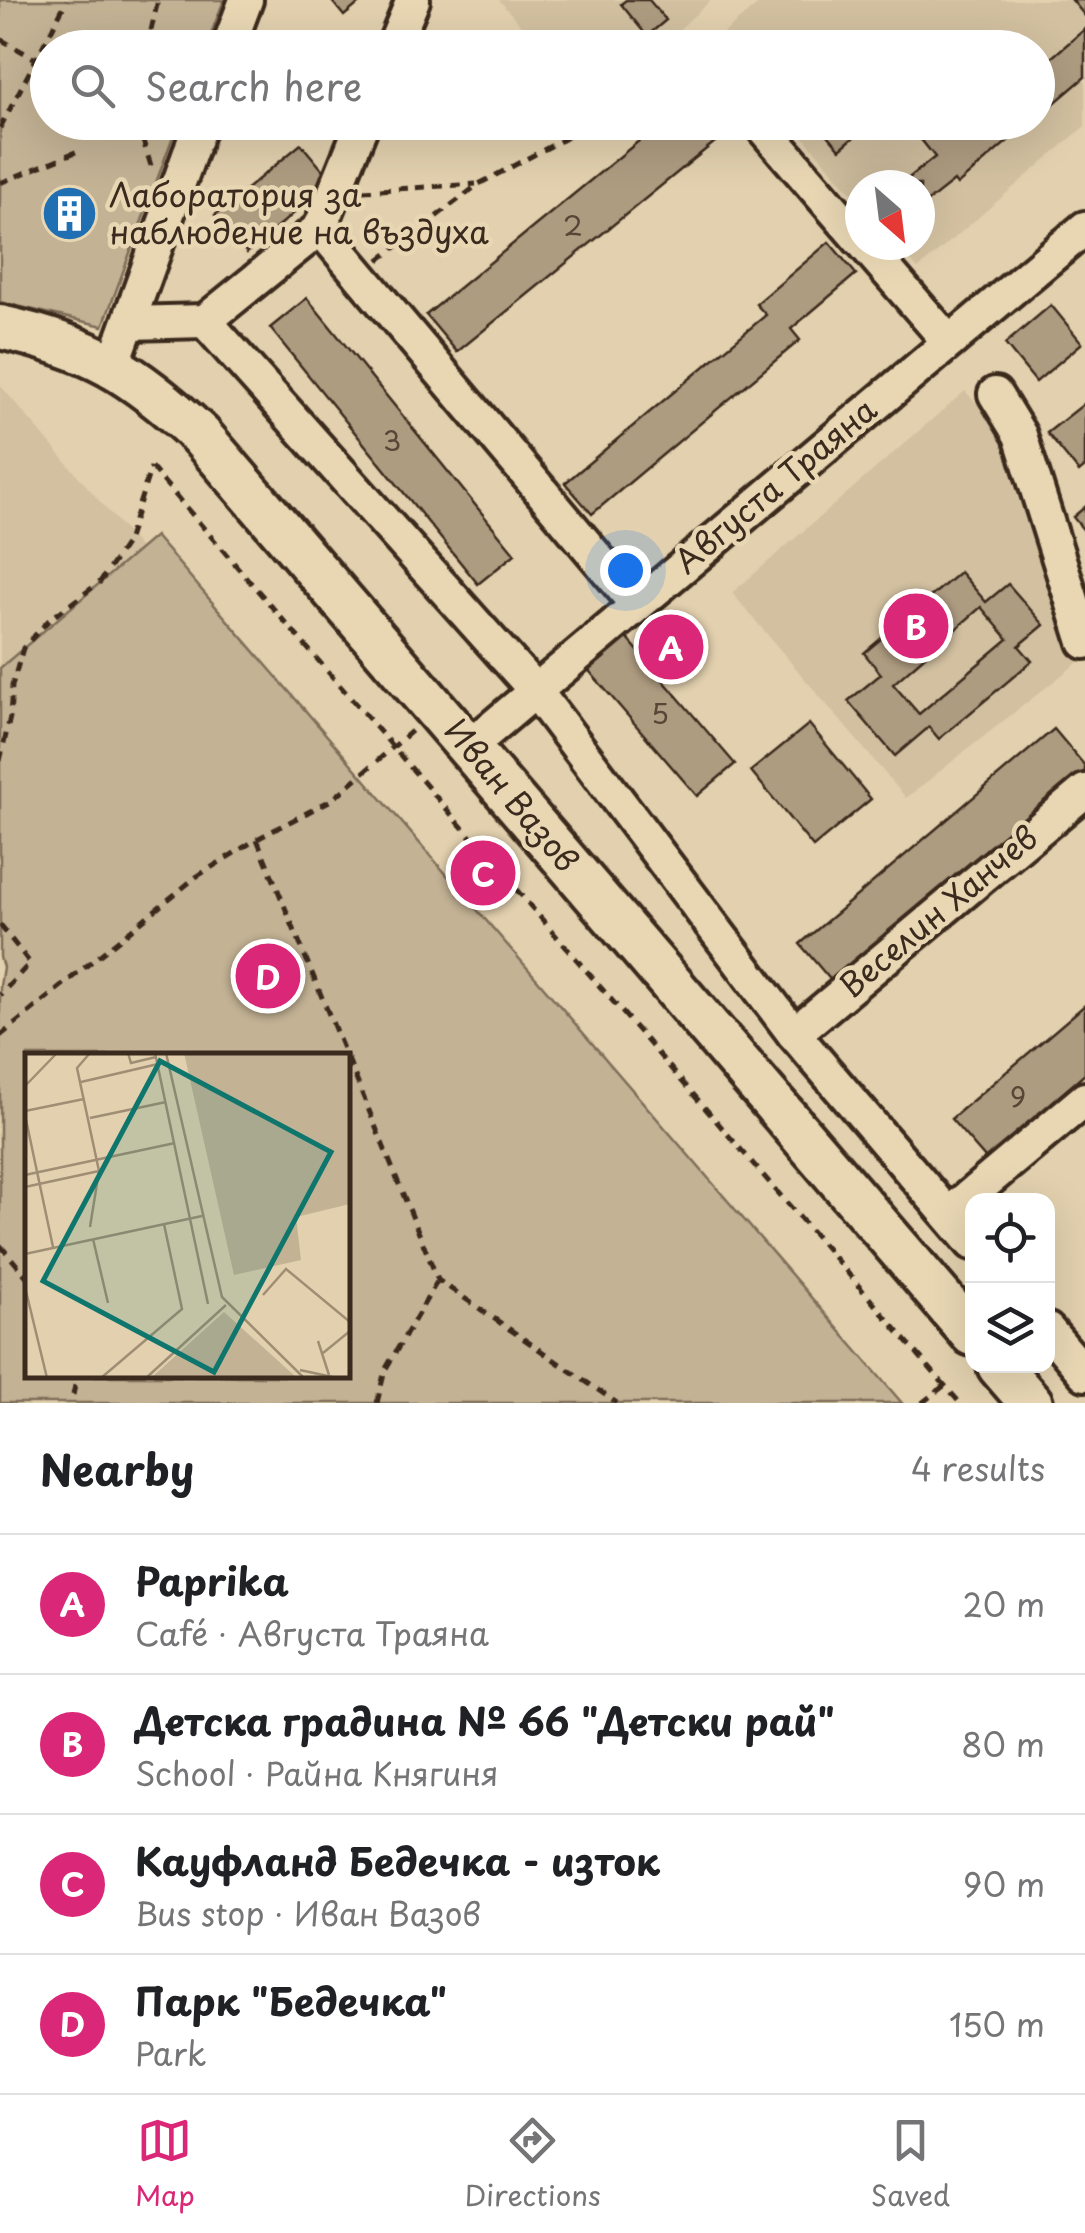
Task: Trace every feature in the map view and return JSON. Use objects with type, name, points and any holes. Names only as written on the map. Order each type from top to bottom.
[{"type":"main road","name":"Иван Вазов","points":[[0,327],[65,344],[114,364],[158,395],[200,435],[965,1326]]},
{"type":"main road","points":[[1005,1373],[1032,1403]]},
{"type":"street","points":[[235,30],[246,0]]},
{"type":"street","points":[[401,30],[413,0]]},
{"type":"street","points":[[114,364],[195,140]]},
{"type":"street","points":[[130,323],[205,321],[320,228],[356,140]]},
{"type":"street","points":[[774,140],[845,222]]},
{"type":"street","points":[[320,228],[636,604]]},
{"type":"street","name":"Августа Траяна","points":[[469,747],[1085,228]]},
{"type":"street","points":[[878,260],[949,342]]},
{"type":"street","points":[[205,321],[534,690],[794,1034],[965,1235]]},
{"type":"street","points":[[995,394],[1020,435],[1085,642]]},
{"type":"street","name":"Веселин Ханчев","points":[[794,1034],[1085,791]]},
{"type":"street","points":[[948,1214],[1085,1100]]},
{"type":"street","points":[[1055,1338],[1085,1374]]},
{"type":"path","points":[[52,30],[67,0]]},
{"type":"path","points":[[151,30],[158,0]]},
{"type":"path","points":[[0,39],[30,58]]},
{"type":"path","points":[[0,128],[30,74]]},
{"type":"path","points":[[360,275],[479,184],[562,140]]},
{"type":"path","points":[[0,183],[78,151]]},
{"type":"path","points":[[334,193],[479,184]]},
{"type":"path","points":[[0,761],[12,686],[23,648],[49,620],[100,582],[127,542],[151,467],[960,1403]]},
{"type":"path","points":[[0,1036],[196,877],[257,838],[333,799],[438,709]]},
{"type":"path","points":[[257,838],[345,1053]]},
{"type":"path","points":[[0,925],[30,963],[0,995]]},
{"type":"path","points":[[350,1064],[438,1280],[617,1403]]},
{"type":"path","points":[[0,1245],[25,1274]]},
{"type":"path","points":[[376,1403],[385,1370],[438,1280]]},
{"type":"path","points":[[73,1394],[77,1378]]},
{"type":"path","points":[[922,1403],[945,1385]]},
{"type":"shaded area","points":[[0,0],[224,0],[213,30],[30,30],[30,140],[172,140],[103,326],[0,302]]},
{"type":"shaded area","points":[[499,0],[711,0],[678,30],[525,30]]},
{"type":"shaded area","points":[[763,0],[1085,0],[1085,126],[935,254],[935,170],[845,170],[845,185],[806,140],[1055,140],[1055,30],[727,30]]},
{"type":"shaded area","points":[[910,260],[929,260],[918,269]]},
{"type":"shaded area","points":[[0,385],[140,548],[0,668]]},
{"type":"shaded area","points":[[965,391],[1019,448],[1082,659],[906,798],[732,593]]},
{"type":"shaded area","points":[[155,536],[902,1403],[0,1403],[0,668]]},
{"type":"building","points":[[331,0],[363,0],[344,16]]},
{"type":"building","points":[[626,0],[649,0],[666,20],[654,30],[642,30],[621,4]]},
{"type":"building","points":[[1072,0],[1085,0],[1085,16]]},
{"type":"building","points":[[1085,29],[1085,77],[1055,103],[1055,55]]},
{"type":"building","points":[[640,140],[717,140],[457,352],[426,315]]},
{"type":"building","points":[[832,140],[851,140],[840,149]]},
{"type":"building","points":[[921,140],[1009,140],[957,185],[954,181],[935,196],[935,170],[919,170],[935,157]]},
{"type":"building","points":[[301,144],[332,181],[247,253],[215,215]]},
{"type":"building","name":"Лаборатория за наблюдение на въздуха","points":[[66,206],[78,214],[74,222],[61,214]]},
{"type":"building","points":[[829,242],[856,274],[791,329],[800,340],[592,514],[565,483],[766,315],[756,304]]},
{"type":"building","points":[[307,298],[515,554],[478,584],[270,328]]},
{"type":"building","points":[[1051,305],[1082,343],[1036,382],[1005,344]]},
{"type":"building","points":[[1085,403],[1085,467],[1079,472],[1047,433]]},
{"type":"building","points":[[1085,507],[1085,532],[1073,517]]},
{"type":"building","points":[[960,572],[986,602],[1008,584],[1044,625],[1019,646],[1032,661],[939,739],[929,727],[895,756],[848,701],[881,674],[864,653]],"holes":[[[981,607],[1008,639],[919,714],[893,684]]]},
{"type":"building","points":[[622,632],[735,764],[697,796],[584,665]]},
{"type":"building","points":[[809,724],[871,799],[813,847],[751,771]]},
{"type":"building","points":[[1054,729],[1085,771],[834,984],[800,944]]},
{"type":"building","points":[[1085,1005],[1085,1074],[986,1159],[951,1119]]},
{"type":"place","name":"Лаборатория за наблюдение на въздуха","points":[[70,214]]},
{"type":"place","name":"Детска градина № 66 \"Детски рай\"","points":[[916,626]]},
{"type":"place","name":"Paprika","points":[[671,647]]},
{"type":"place","name":"Кауфланд Бедечка - изток","points":[[483,873]]},
{"type":"place","name":"Парк \"Бедечка\"","points":[[268,976]]}]
